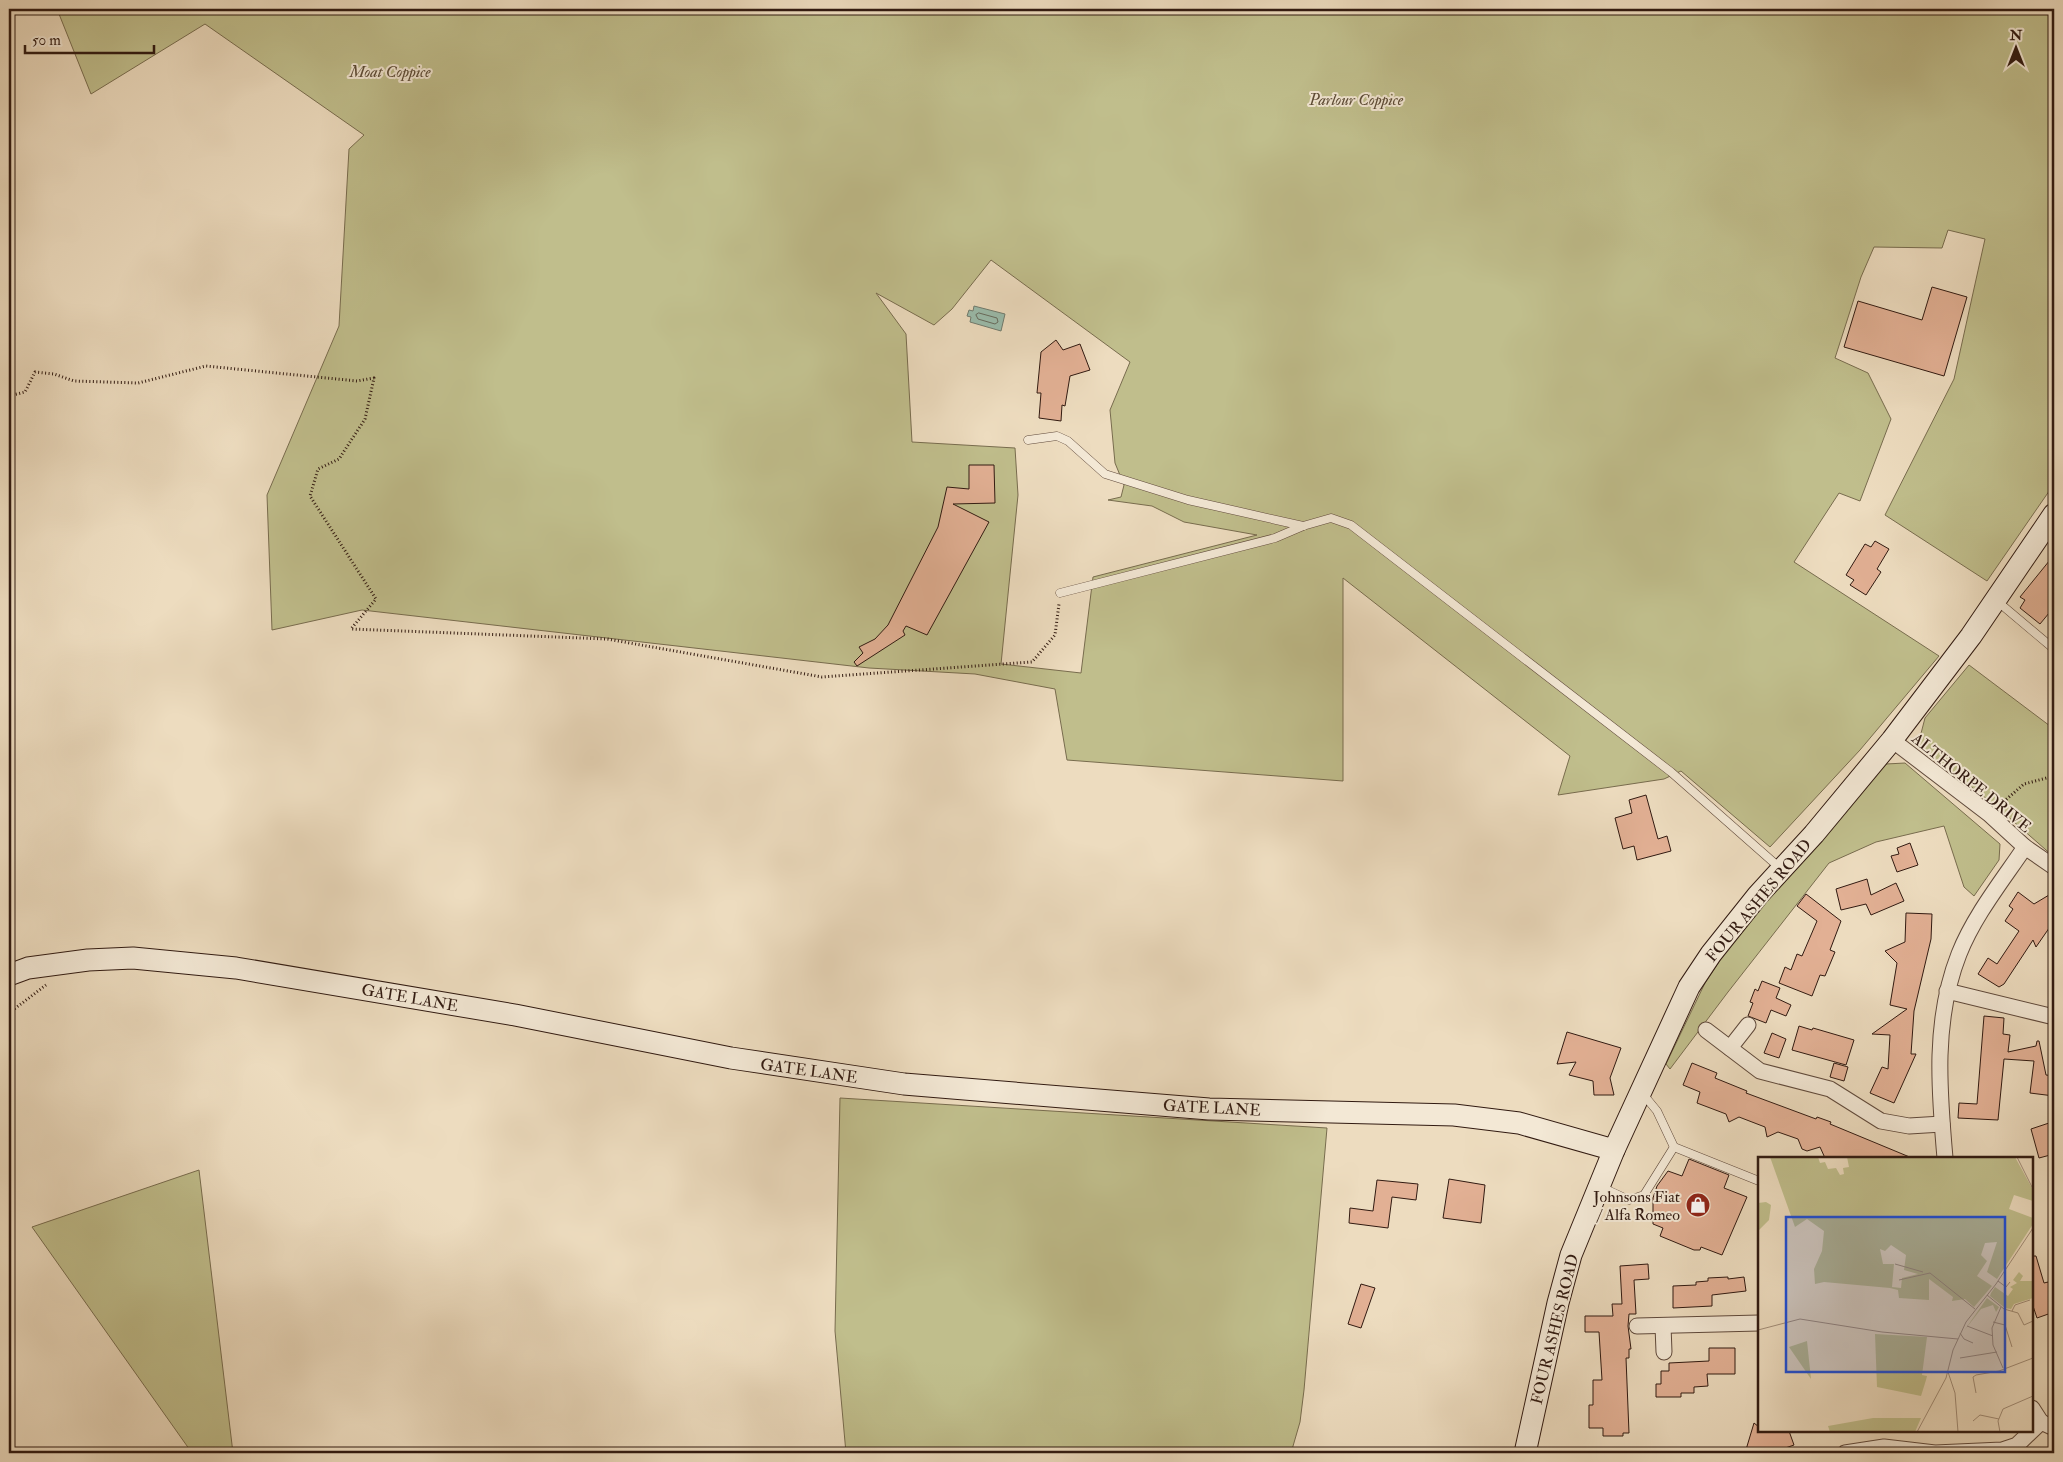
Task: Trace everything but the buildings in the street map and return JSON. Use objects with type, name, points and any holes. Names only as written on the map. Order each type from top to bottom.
[{"type":"street","name":"FOUR ASHES ROAD","points":[[1525,1453],[1558,1303],[1571,1255],[1614,1150],[1689,986],[1711,954],[1892,740],[1971,636],[2054,514]]},
{"type":"street","name":"ALTHORPE DRIVE","points":[[1892,740],[1989,814],[2025,847],[2054,867]]},
{"type":"street","points":[[1945,1157],[1940,1044],[1941,1017],[1947,991],[1959,953],[1968,936],[2025,847]]},
{"type":"street","name":"GATE LANE","points":[[9,975],[28,968],[88,960],[133,958],[236,968],[515,1015],[732,1058],[904,1084],[1209,1108],[1454,1115],[1519,1124],[1614,1150]]},
{"type":"street","points":[[1947,991],[2054,1017]]},
{"type":"street","points":[[1730,1048],[1748,1025]]},
{"type":"street","points":[[1706,1030],[1760,1071],[1830,1089],[1881,1122],[1909,1126],[1942,1124]]},
{"type":"street","points":[[1637,1326],[1758,1323]]},
{"type":"street","points":[[1663,1326],[1664,1352]]},
{"type":"street","points":[[1845,1453],[1884,1447],[1935,1453],[2002,1450],[2017,1445],[2048,1425],[2033,1409]]},
{"type":"lane","points":[[1028,440],[1057,436],[1068,441],[1105,474],[1188,500],[1303,526]]},
{"type":"lane","points":[[1060,594],[1275,538],[1303,526],[1331,518],[1351,525],[1671,772],[1782,869]]},
{"type":"lane","points":[[1996,600],[2054,649]]},
{"type":"lane","points":[[1641,1090],[1658,1111],[1674,1147],[1758,1181]]},
{"type":"lane","points":[[1599,1186],[1629,1200],[1644,1195],[1674,1147]]},
{"type":"path","points":[[9,396],[25,392],[35,372],[54,374],[74,381],[138,383],[206,366],[357,381],[374,378],[365,419],[339,459],[318,470],[310,496],[376,599],[351,629],[607,639],[822,677],[1032,662],[1056,635],[1060,594]]},
{"type":"path","points":[[1989,814],[2024,784],[2054,776]]},
{"type":"path","points":[[9,1013],[53,980]]},
{"type":"green space","points":[[57,9],[2054,9],[2054,484],[1987,581],[1885,515],[1954,379],[1985,239],[1948,230],[1942,248],[1874,247],[1861,277],[1835,358],[1868,373],[1891,419],[1860,501],[1839,493],[1794,562],[1939,656],[1860,750],[1770,847],[1681,771],[1664,779],[1558,795],[1570,756],[1343,578],[1343,781],[1067,760],[1055,689],[975,674],[869,668],[362,610],[272,630],[267,495],[339,326],[349,149],[364,135],[205,24],[91,94]],"holes":[[[991,260],[1130,362],[1110,410],[1115,463],[1124,485],[1121,497],[1108,500],[1152,506],[1184,522],[1257,535],[1093,577],[1081,673],[1001,664],[1018,495],[1015,448],[912,442],[906,334],[876,293],[934,325],[952,309]]]},
{"type":"green space","points":[[1969,665],[2054,729],[2054,857],[1997,807],[1918,745],[1925,718]]},
{"type":"green space","points":[[1905,763],[2000,844],[1999,860],[1974,896],[1964,887],[1944,826],[1876,842],[1829,863],[1670,1069],[1666,1064],[1705,983],[1726,951],[1763,905],[1886,764]]},
{"type":"green space","points":[[840,1098],[1327,1128],[1304,1390],[1300,1422],[1291,1453],[846,1453],[835,1331]]},
{"type":"green space","points":[[199,1170],[233,1453],[192,1453],[32,1227]]},
{"type":"water","points":[[974,306],[1005,314],[1001,331],[970,322],[971,317],[967,316],[969,310],[973,311]]},
{"type":"place","name":"Johnsons Fiat / Alfa Romeo","points":[[1698,1205]]},
{"type":"park label","name":"Moat Coppice","points":[[390,71]]},
{"type":"park label","name":"Parlour Coppice","points":[[1356,99]]}]
